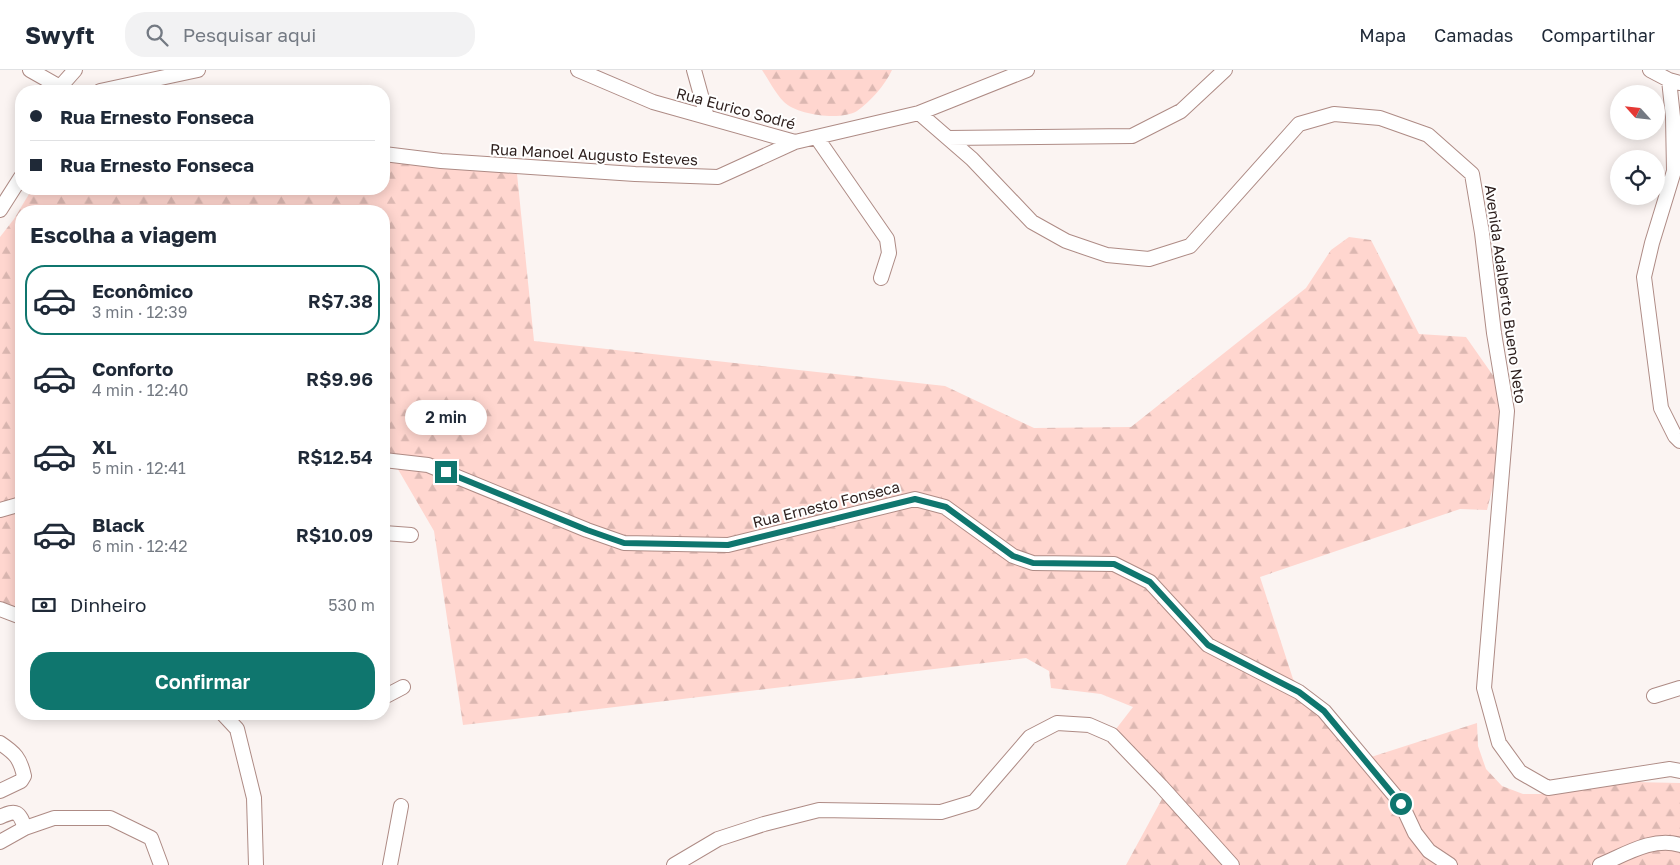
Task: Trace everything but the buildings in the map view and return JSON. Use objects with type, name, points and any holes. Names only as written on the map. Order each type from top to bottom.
[{"type":"street","points":[[30,70],[56,85]]},
{"type":"street","points":[[66,85],[75,70]]},
{"type":"street","points":[[128,85],[198,70]]},
{"type":"street","name":"Rua Eurico Sodré","points":[[578,70],[653,102],[795,142],[920,113],[1027,70]]},
{"type":"street","points":[[694,70],[707,117]]},
{"type":"street","points":[[948,138],[1132,136],[1181,110],[1225,70]]},
{"type":"street","points":[[1650,70],[1674,81],[1674,172],[1644,277],[1661,408],[1675,436],[1680,441]]},
{"type":"street","name":"Avenida Adalberto Bueno Neto","points":[[920,113],[972,159],[1032,222],[1066,240],[1107,255],[1149,259],[1190,246],[1299,124],[1334,114],[1380,118],[1428,134],[1472,174],[1507,411],[1484,688],[1499,743],[1520,772],[1548,788],[1670,769],[1680,771]]},
{"type":"street","points":[[817,138],[886,239],[888,253],[881,278]]},
{"type":"street","name":"Rua Manoel Augusto Esteves","points":[[390,155],[441,161],[635,174],[718,176],[795,142]]},
{"type":"street","points":[[0,210],[15,186]]},
{"type":"street","name":"Rua Ernesto Fonseca","points":[[390,461],[428,465],[587,530],[624,543],[728,545],[915,499],[946,507],[1013,556],[1033,563],[1114,564],[1150,582],[1208,645],[1299,692],[1324,711],[1401,804],[1415,833],[1429,851],[1450,865]]},
{"type":"street","points":[[0,510],[15,506]]},
{"type":"street","points":[[390,534],[411,535]]},
{"type":"street","points":[[0,609],[15,615]]},
{"type":"street","points":[[390,694],[403,686]]},
{"type":"street","points":[[1654,696],[1680,688]]},
{"type":"street","points":[[229,720],[237,729],[254,798],[256,865]]},
{"type":"street","points":[[674,865],[718,838],[819,810],[941,812],[974,802],[1030,737],[1057,723],[1089,725],[1112,734],[1232,865]]},
{"type":"street","points":[[0,743],[13,752],[21,762],[24,776],[21,781],[0,791]]},
{"type":"street","points":[[390,865],[400,806]]},
{"type":"street","points":[[0,816],[16,812],[21,816],[25,828]]},
{"type":"street","points":[[0,842],[25,828],[54,818],[110,818],[151,838],[161,865]]},
{"type":"street","points":[[1600,865],[1653,843],[1673,842],[1680,845]]},
{"type":"green space","points":[[762,70],[892,70],[877,92],[857,111],[841,116],[830,116],[809,113],[790,107],[778,95]]},
{"type":"green space","points":[[390,162],[517,174],[534,341],[945,386],[1034,428],[1131,427],[1306,288],[1331,250],[1349,237],[1371,240],[1419,334],[1466,337],[1499,384],[1502,409],[1500,458],[1487,510],[1460,509],[1260,577],[1293,679],[1368,758],[1477,723],[1478,746],[1486,769],[1502,786],[1523,794],[1547,794],[1632,782],[1680,783],[1680,865],[1126,865],[1169,786],[1116,729],[1133,707],[1101,694],[1051,688],[1049,671],[1026,658],[463,725],[434,531],[390,458],[390,205],[22,205],[28,195],[390,195]]},
{"type":"green space","points":[[15,217],[15,610],[0,604],[0,237]]},
{"type":"route","points":[[446,472],[587,530],[624,543],[728,545],[915,499],[946,507],[1013,556],[1033,563],[1114,564],[1150,582],[1208,645],[1299,692],[1324,711],[1401,804]]}]
